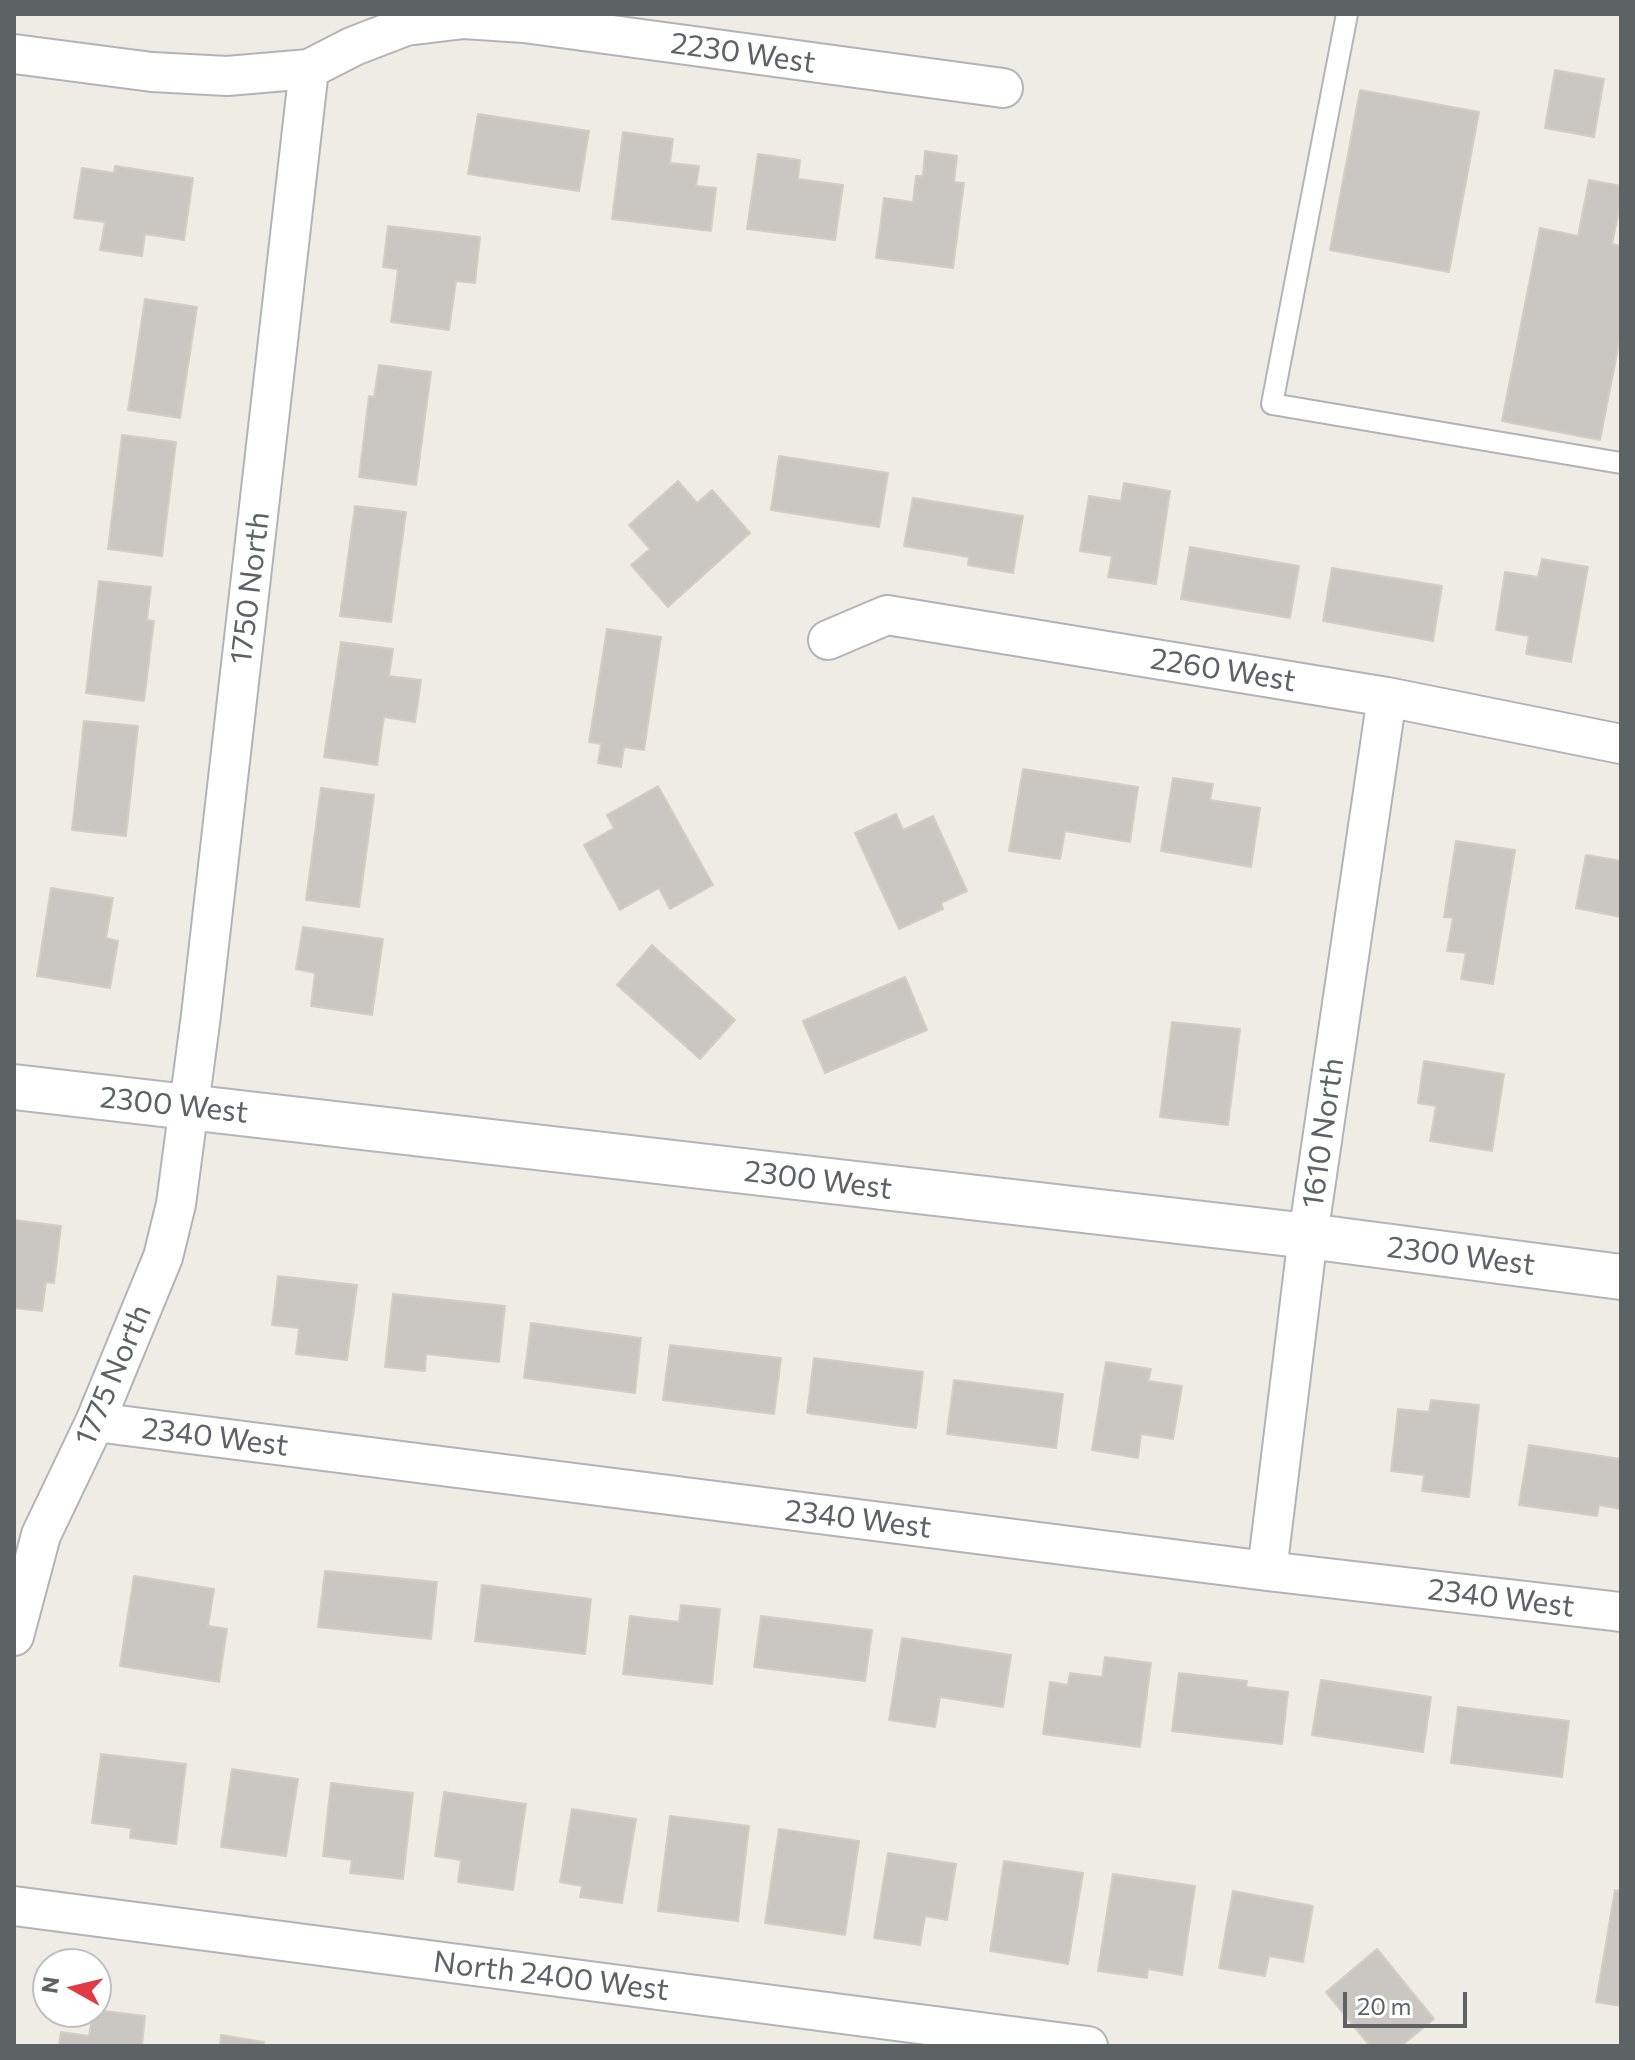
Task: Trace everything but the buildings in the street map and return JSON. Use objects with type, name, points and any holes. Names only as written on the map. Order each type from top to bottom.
[{"type":"main road","name":"2300 West","points":[[14,1087],[1308,1236],[1621,1277]]},
{"type":"street","name":"2230 West","points":[[14,54],[152,72],[227,76],[309,69],[354,46],[406,26],[464,19],[524,23],[1003,88]]},
{"type":"street","name":"1750 North","points":[[190,1107],[309,69]]},
{"type":"street","name":"2260 West","points":[[828,640],[887,615],[1387,697],[1621,744]]},
{"type":"street","name":"1610 North","points":[[1267,1571],[1308,1236],[1387,697]]},
{"type":"street","name":"1775 North","points":[[14,1636],[41,1535],[95,1422],[163,1257],[176,1204],[190,1107]]},
{"type":"street","name":"2340 West","points":[[95,1422],[1267,1571],[1621,1612]]},
{"type":"street","name":"North 2400 West","points":[[14,1906],[1088,2046]]},
{"type":"lane","points":[[1347,14],[1272,404],[1621,463]]}]
